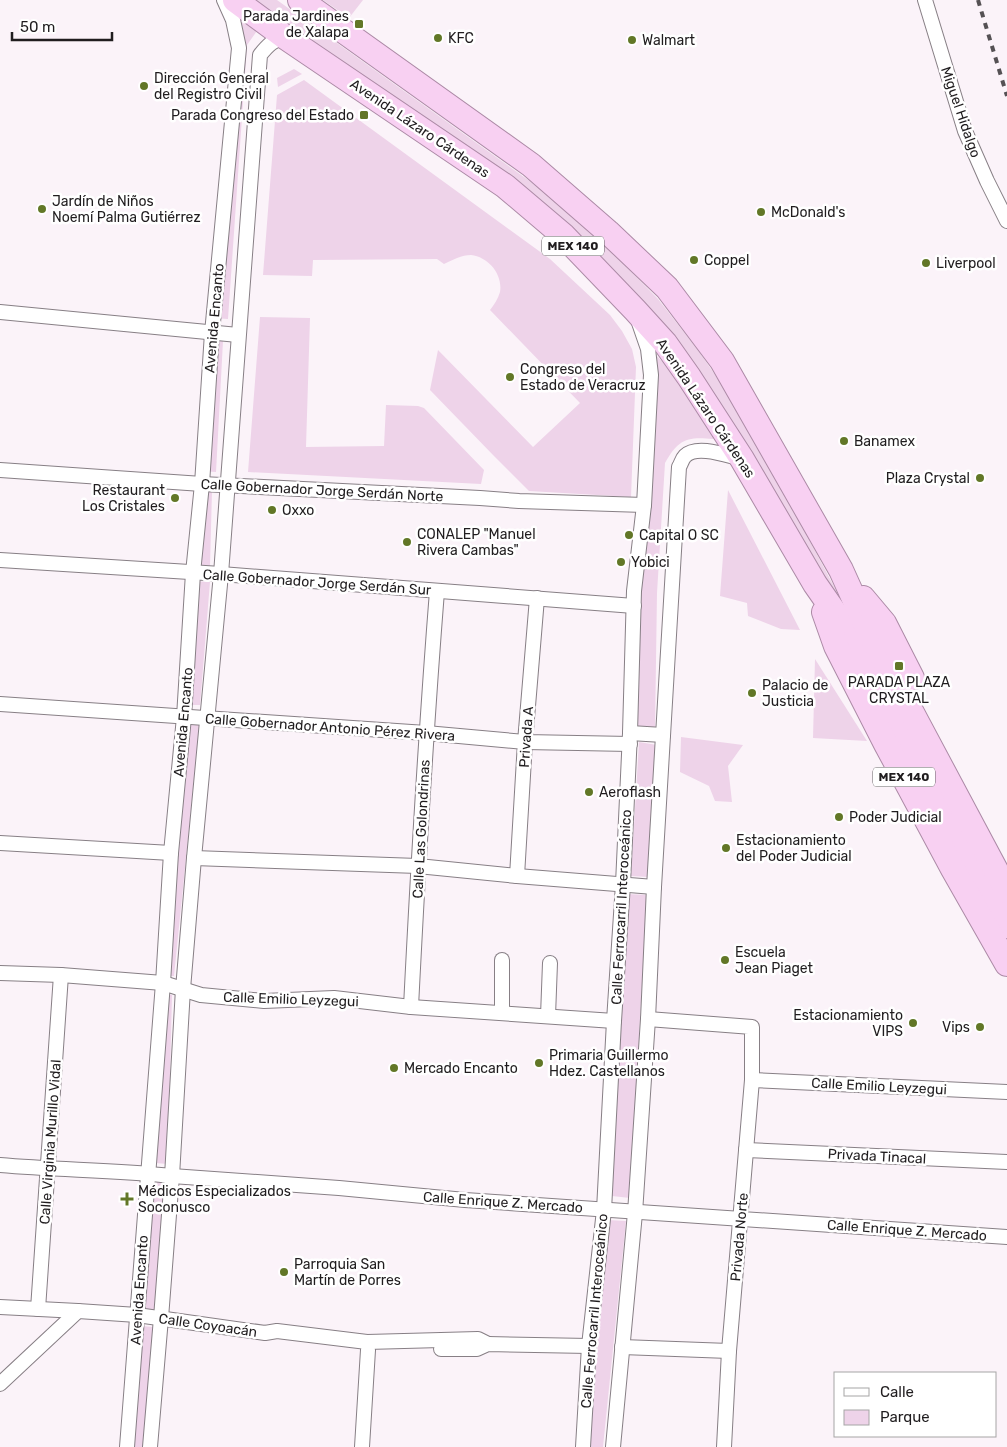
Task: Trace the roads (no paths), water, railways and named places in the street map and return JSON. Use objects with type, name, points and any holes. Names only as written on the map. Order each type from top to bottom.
[{"type":"highway","name":"Avenida Lázaro Cárdenas","points":[[235,0],[285,37],[505,186],[564,236],[665,342],[742,459],[815,584],[852,637],[958,817],[1007,891]]},
{"type":"highway","name":"Avenida Lázaro Cárdenas","points":[[300,0],[531,165],[608,232],[667,288],[722,361],[840,570],[958,817],[1007,926]]},
{"type":"highway","name":"MEX 140","points":[[840,570],[884,623],[1007,861]]},
{"type":"highway","name":"MEX 140","points":[[815,584],[836,646],[953,869],[1007,964]]},
{"type":"street","name":"Avenida Encanto","points":[[127,1447],[163,983],[171,853],[184,716],[193,573],[202,484],[212,333],[239,48],[233,20],[224,0]]},
{"type":"street","name":"Miguel Hidalgo","points":[[925,0],[965,131],[1007,220]]},
{"type":"street","name":"Avenida Encanto","points":[[150,1447],[162,1318],[183,989],[221,574],[260,55],[268,44],[276,39],[285,37]]},
{"type":"street","name":"Calle Ferrocarril Interoceánico","points":[[583,1447],[589,1346],[604,1210],[623,884],[630,738],[634,591],[644,505],[651,375],[648,349],[635,310]]},
{"type":"street","points":[[0,312],[238,335]]},
{"type":"street","points":[[613,1447],[635,1212],[648,1019],[679,467],[684,456],[694,450],[704,450],[742,459]]},
{"type":"street","name":"Calle Gobernador Jorge Serdán Norte","points":[[0,470],[202,484],[520,501],[644,505]]},
{"type":"street","name":"Calle Gobernador Jorge Serdán Sur","points":[[0,560],[221,574],[634,606]]},
{"type":"street","name":"Calle Las Golondrinas","points":[[411,1007],[426,733],[437,591]]},
{"type":"street","name":"Privada A","points":[[517,876],[525,742],[537,598]]},
{"type":"street","name":"Calle Gobernador Antonio Pérez Rivera","points":[[0,704],[426,733],[525,742],[663,735]]},
{"type":"street","points":[[0,843],[171,853]]},
{"type":"street","points":[[194,858],[418,866],[654,887]]},
{"type":"street","points":[[502,960],[502,1013]]},
{"type":"street","points":[[548,1016],[550,963]]},
{"type":"street","name":"Calle Emilio Leyzegui","points":[[0,973],[61,975],[163,983],[201,995],[264,1001],[334,998],[411,1007],[614,1021]]},
{"type":"street","name":"Calle Virginia Murillo Vidal","points":[[38,1310],[61,975]]},
{"type":"street","name":"Privada Norte","points":[[648,1019],[752,1027],[752,1080],[729,1351],[724,1447]]},
{"type":"street","name":"Calle Emilio Leyzegui","points":[[752,1080],[1007,1092]]},
{"type":"street","name":"Privada Tinacal","points":[[746,1150],[1007,1162]]},
{"type":"street","name":"Calle Enrique Z. Mercado","points":[[0,1165],[339,1188],[464,1200],[1007,1237]]},
{"type":"street","name":"Calle Coyoacán","points":[[0,1307],[137,1315],[266,1333],[277,1331],[367,1342],[478,1339],[488,1344],[589,1346]]},
{"type":"street","points":[[0,1384],[78,1311]]},
{"type":"street","name":"Calle Coyoacán","points":[[266,1333],[276,1340],[368,1350],[477,1349],[488,1344]]},
{"type":"street","points":[[622,1348],[729,1351]]},
{"type":"street","points":[[362,1447],[368,1350]]},
{"type":"railway","points":[[978,0],[1007,96]]},
{"type":"place","name":"Parada Jardines de Xalapa","points":[[359,24]]},
{"type":"place","name":"KFC","points":[[438,38]]},
{"type":"place","name":"Walmart","points":[[632,40]]},
{"type":"place","name":"Dirección General del Registro Civil","points":[[144,86]]},
{"type":"place","name":"Parada Congreso del Estado","points":[[364,115]]},
{"type":"place","name":"Jardín de Niños Noemí Palma Gutiérrez","points":[[42,209]]},
{"type":"place","name":"McDonald's","points":[[761,212]]},
{"type":"place","name":"Coppel","points":[[694,260]]},
{"type":"place","name":"Liverpool","points":[[926,263]]},
{"type":"place","name":"Congreso del Estado de Veracruz","points":[[510,377]]},
{"type":"place","name":"Banamex","points":[[844,441]]},
{"type":"place","name":"Plaza Crystal","points":[[980,478]]},
{"type":"place","name":"Restaurant Los Cristales","points":[[175,498]]},
{"type":"place","name":"Oxxo","points":[[272,510]]},
{"type":"place","name":"Capital O SC","points":[[629,535]]},
{"type":"place","name":"CONALEP \"Manuel Rivera Cambas\"","points":[[407,542]]},
{"type":"place","name":"Yobici","points":[[621,562]]},
{"type":"place","name":"PARADA PLAZA CRYSTAL","points":[[899,666]]},
{"type":"place","name":"Palacio de Justicia","points":[[752,693]]},
{"type":"place","name":"Aeroflash","points":[[589,792]]},
{"type":"place","name":"Poder Judicial","points":[[839,817]]},
{"type":"place","name":"Estacionamiento del Poder Judicial","points":[[726,848]]},
{"type":"place","name":"Escuela Jean Piaget","points":[[725,960]]},
{"type":"place","name":"Estacionamiento VIPS","points":[[913,1023]]},
{"type":"place","name":"Vips","points":[[980,1027]]},
{"type":"place","name":"Primaria Guillermo Hdez. Castellanos","points":[[539,1063]]},
{"type":"place","name":"Mercado Encanto","points":[[394,1068]]},
{"type":"place","name":"Médicos Especializados Soconusco","points":[[127,1199]]},
{"type":"place","name":"Parroquia San Martín de Porres","points":[[284,1272]]}]
